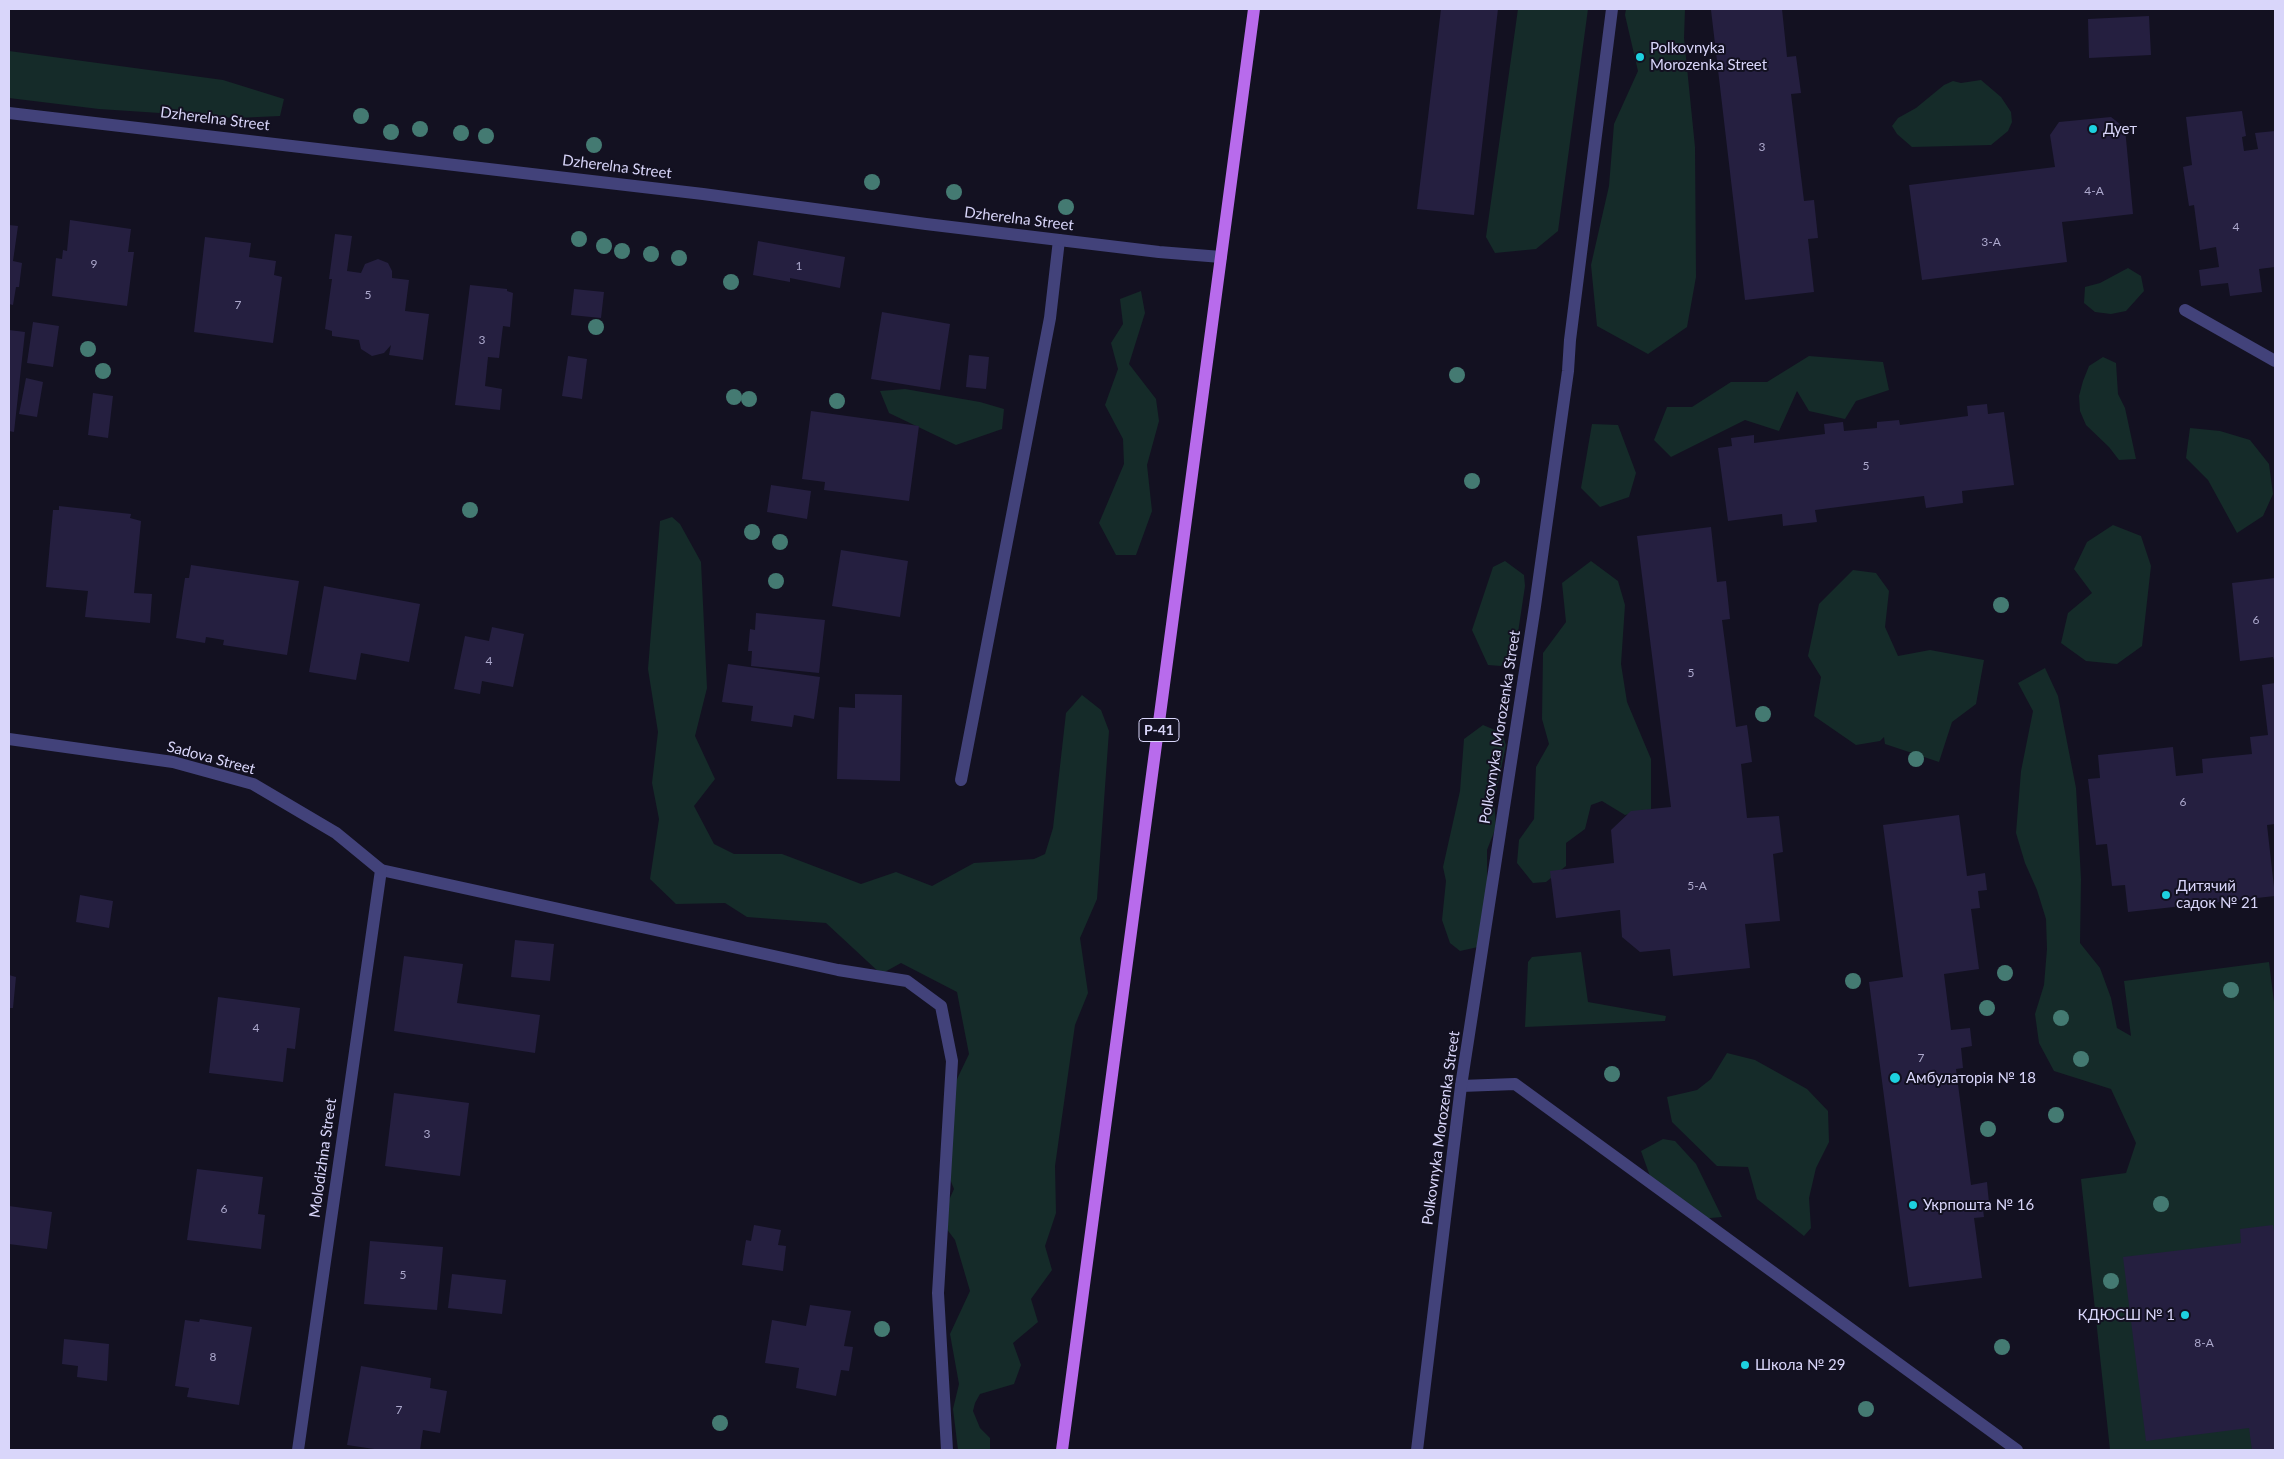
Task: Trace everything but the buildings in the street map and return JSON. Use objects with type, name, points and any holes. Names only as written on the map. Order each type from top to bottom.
[{"type":"main road","name":"Р-41","points":[[1062,1450],[1254,9]]},
{"type":"street","name":"Polkovnyka Morozenka Street","points":[[1417,1450],[1461,1086],[1535,606],[1568,371],[1570,340],[1612,9]]},
{"type":"street","name":"Dzherelna Street","points":[[9,113],[703,194],[926,224],[1159,252],[1221,257]]},
{"type":"street","points":[[960,780],[1050,318],[1059,240]]},
{"type":"street","points":[[2185,310],[2275,361]]},
{"type":"street","name":"Sadova Street","points":[[9,738],[172,762],[253,784],[336,833],[381,870]]},
{"type":"street","points":[[381,870],[838,970],[907,982],[940,1006],[952,1061],[938,1293],[947,1450]]},
{"type":"street","name":"Molodizhna Street","points":[[298,1450],[381,870]]},
{"type":"street","points":[[1461,1086],[1515,1084],[2017,1450]]},
{"type":"green space","points":[[1518,9],[1588,9],[1558,231],[1536,249],[1495,253],[1486,237]]},
{"type":"green space","points":[[1626,9],[1685,9],[1684,38],[1695,147],[1696,277],[1687,327],[1648,354],[1597,326],[1591,265],[1609,186],[1614,124],[1638,71],[1625,15]]},
{"type":"green space","points":[[9,51],[223,80],[284,99],[280,116],[236,118],[99,109],[9,98]]},
{"type":"green space","points":[[1981,80],[2001,97],[2011,112],[2012,122],[2008,131],[1991,145],[1912,147],[1897,134],[1892,126],[1898,118],[1916,108],[1944,85],[1953,81],[1961,83]]},
{"type":"green space","points":[[2128,268],[2141,276],[2144,291],[2126,311],[2111,314],[2095,312],[2084,303],[2085,287],[2100,283]]},
{"type":"green space","points":[[1141,291],[1145,313],[1129,364],[1156,399],[1159,421],[1147,465],[1152,511],[1136,555],[1116,555],[1099,523],[1124,464],[1123,439],[1105,405],[1118,369],[1111,343],[1123,324],[1120,299]]},
{"type":"green space","points":[[1809,356],[1883,362],[1889,390],[1856,401],[1845,419],[1809,411],[1797,391],[1779,431],[1745,420],[1671,457],[1654,440],[1667,407],[1692,407],[1731,382],[1767,382]]},
{"type":"green space","points":[[2103,357],[2116,363],[2118,394],[2125,408],[2136,459],[2119,460],[2109,447],[2086,425],[2080,411],[2079,396],[2089,366]]},
{"type":"green space","points":[[905,389],[980,402],[1004,409],[1002,429],[956,445],[889,413],[880,391]]},
{"type":"green space","points":[[1592,424],[1618,425],[1636,473],[1629,497],[1600,507],[1581,488]]},
{"type":"green space","points":[[2190,428],[2220,431],[2250,440],[2269,464],[2273,494],[2263,516],[2237,533],[2208,480],[2186,458]]},
{"type":"green space","points":[[672,517],[680,524],[701,562],[707,688],[695,736],[715,779],[694,806],[714,844],[734,854],[782,854],[861,884],[896,872],[932,886],[974,863],[1034,859],[1045,854],[1053,828],[1066,713],[1082,695],[1101,710],[1109,731],[1097,899],[1080,938],[1088,993],[1075,1025],[1055,1166],[1056,1213],[1045,1246],[1052,1270],[1031,1299],[1038,1322],[1013,1343],[1021,1365],[1014,1384],[980,1394],[975,1403],[973,1411],[980,1428],[990,1438],[990,1450],[958,1450],[953,1409],[959,1384],[950,1334],[970,1291],[955,1240],[940,1220],[954,1189],[946,1169],[948,1098],[969,1054],[957,992],[901,963],[881,974],[826,923],[747,917],[725,903],[676,904],[650,879],[659,819],[652,783],[658,732],[648,669],[660,521]]},
{"type":"green space","points":[[2113,525],[2141,536],[2151,566],[2142,646],[2117,664],[2086,661],[2061,643],[2068,613],[2092,593],[2074,569],[2087,542]]},
{"type":"green space","points":[[1505,561],[1524,575],[1525,586],[1516,646],[1501,666],[1488,665],[1472,630],[1493,567]]},
{"type":"green space","points":[[1591,561],[1618,581],[1625,605],[1621,664],[1627,702],[1651,759],[1651,809],[1625,815],[1602,801],[1591,805],[1585,829],[1566,843],[1566,866],[1546,882],[1533,883],[1517,863],[1519,840],[1534,819],[1536,767],[1549,744],[1542,719],[1543,653],[1566,622],[1562,583]]},
{"type":"green space","points":[[1853,570],[1876,573],[1889,591],[1885,627],[1898,656],[1930,650],[1984,660],[1976,704],[1952,722],[1939,762],[1885,744],[1884,737],[1880,741],[1856,745],[1814,716],[1821,677],[1808,656],[1819,604]]},
{"type":"green space","points":[[2045,668],[2058,696],[2076,788],[2081,879],[2080,943],[2100,968],[2111,998],[2117,1028],[2131,1036],[2124,981],[2269,962],[2275,1010],[2275,1450],[2110,1450],[2081,1179],[2126,1173],[2136,1143],[2111,1089],[2054,1071],[2039,1043],[2035,1014],[2044,985],[2047,949],[2046,919],[2016,833],[2021,771],[2033,711],[2018,683]]},
{"type":"green space","points":[[1483,725],[1502,733],[1506,745],[1494,802],[1496,827],[1487,850],[1487,901],[1478,947],[1460,951],[1450,943],[1442,920],[1446,881],[1443,867],[1460,791],[1464,739]]},
{"type":"green space","points":[[1581,952],[1588,1002],[1666,1016],[1665,1021],[1525,1027],[1528,962],[1532,957]]},
{"type":"green space","points":[[1727,1053],[1755,1060],[1807,1089],[1828,1111],[1829,1142],[1816,1168],[1809,1198],[1811,1228],[1804,1236],[1757,1199],[1748,1167],[1717,1166],[1672,1122],[1667,1097],[1697,1090],[1711,1079]]},
{"type":"green space","points":[[1663,1139],[1675,1141],[1696,1164],[1722,1217],[1699,1219],[1651,1179],[1641,1151]]},
{"type":"place","name":"Polkovnyka Morozenka Street","points":[[1640,57]]},
{"type":"place","name":"Дует","points":[[2093,129]]},
{"type":"place","name":"Дитячий садок № 21","points":[[2166,895]]},
{"type":"place","name":"Амбулаторія № 18","points":[[1895,1078]]},
{"type":"place","name":"Укрпошта № 16","points":[[1913,1205]]},
{"type":"place","name":"КДЮСШ № 1","points":[[2185,1315]]},
{"type":"place","name":"Школа № 29","points":[[1745,1365]]}]
